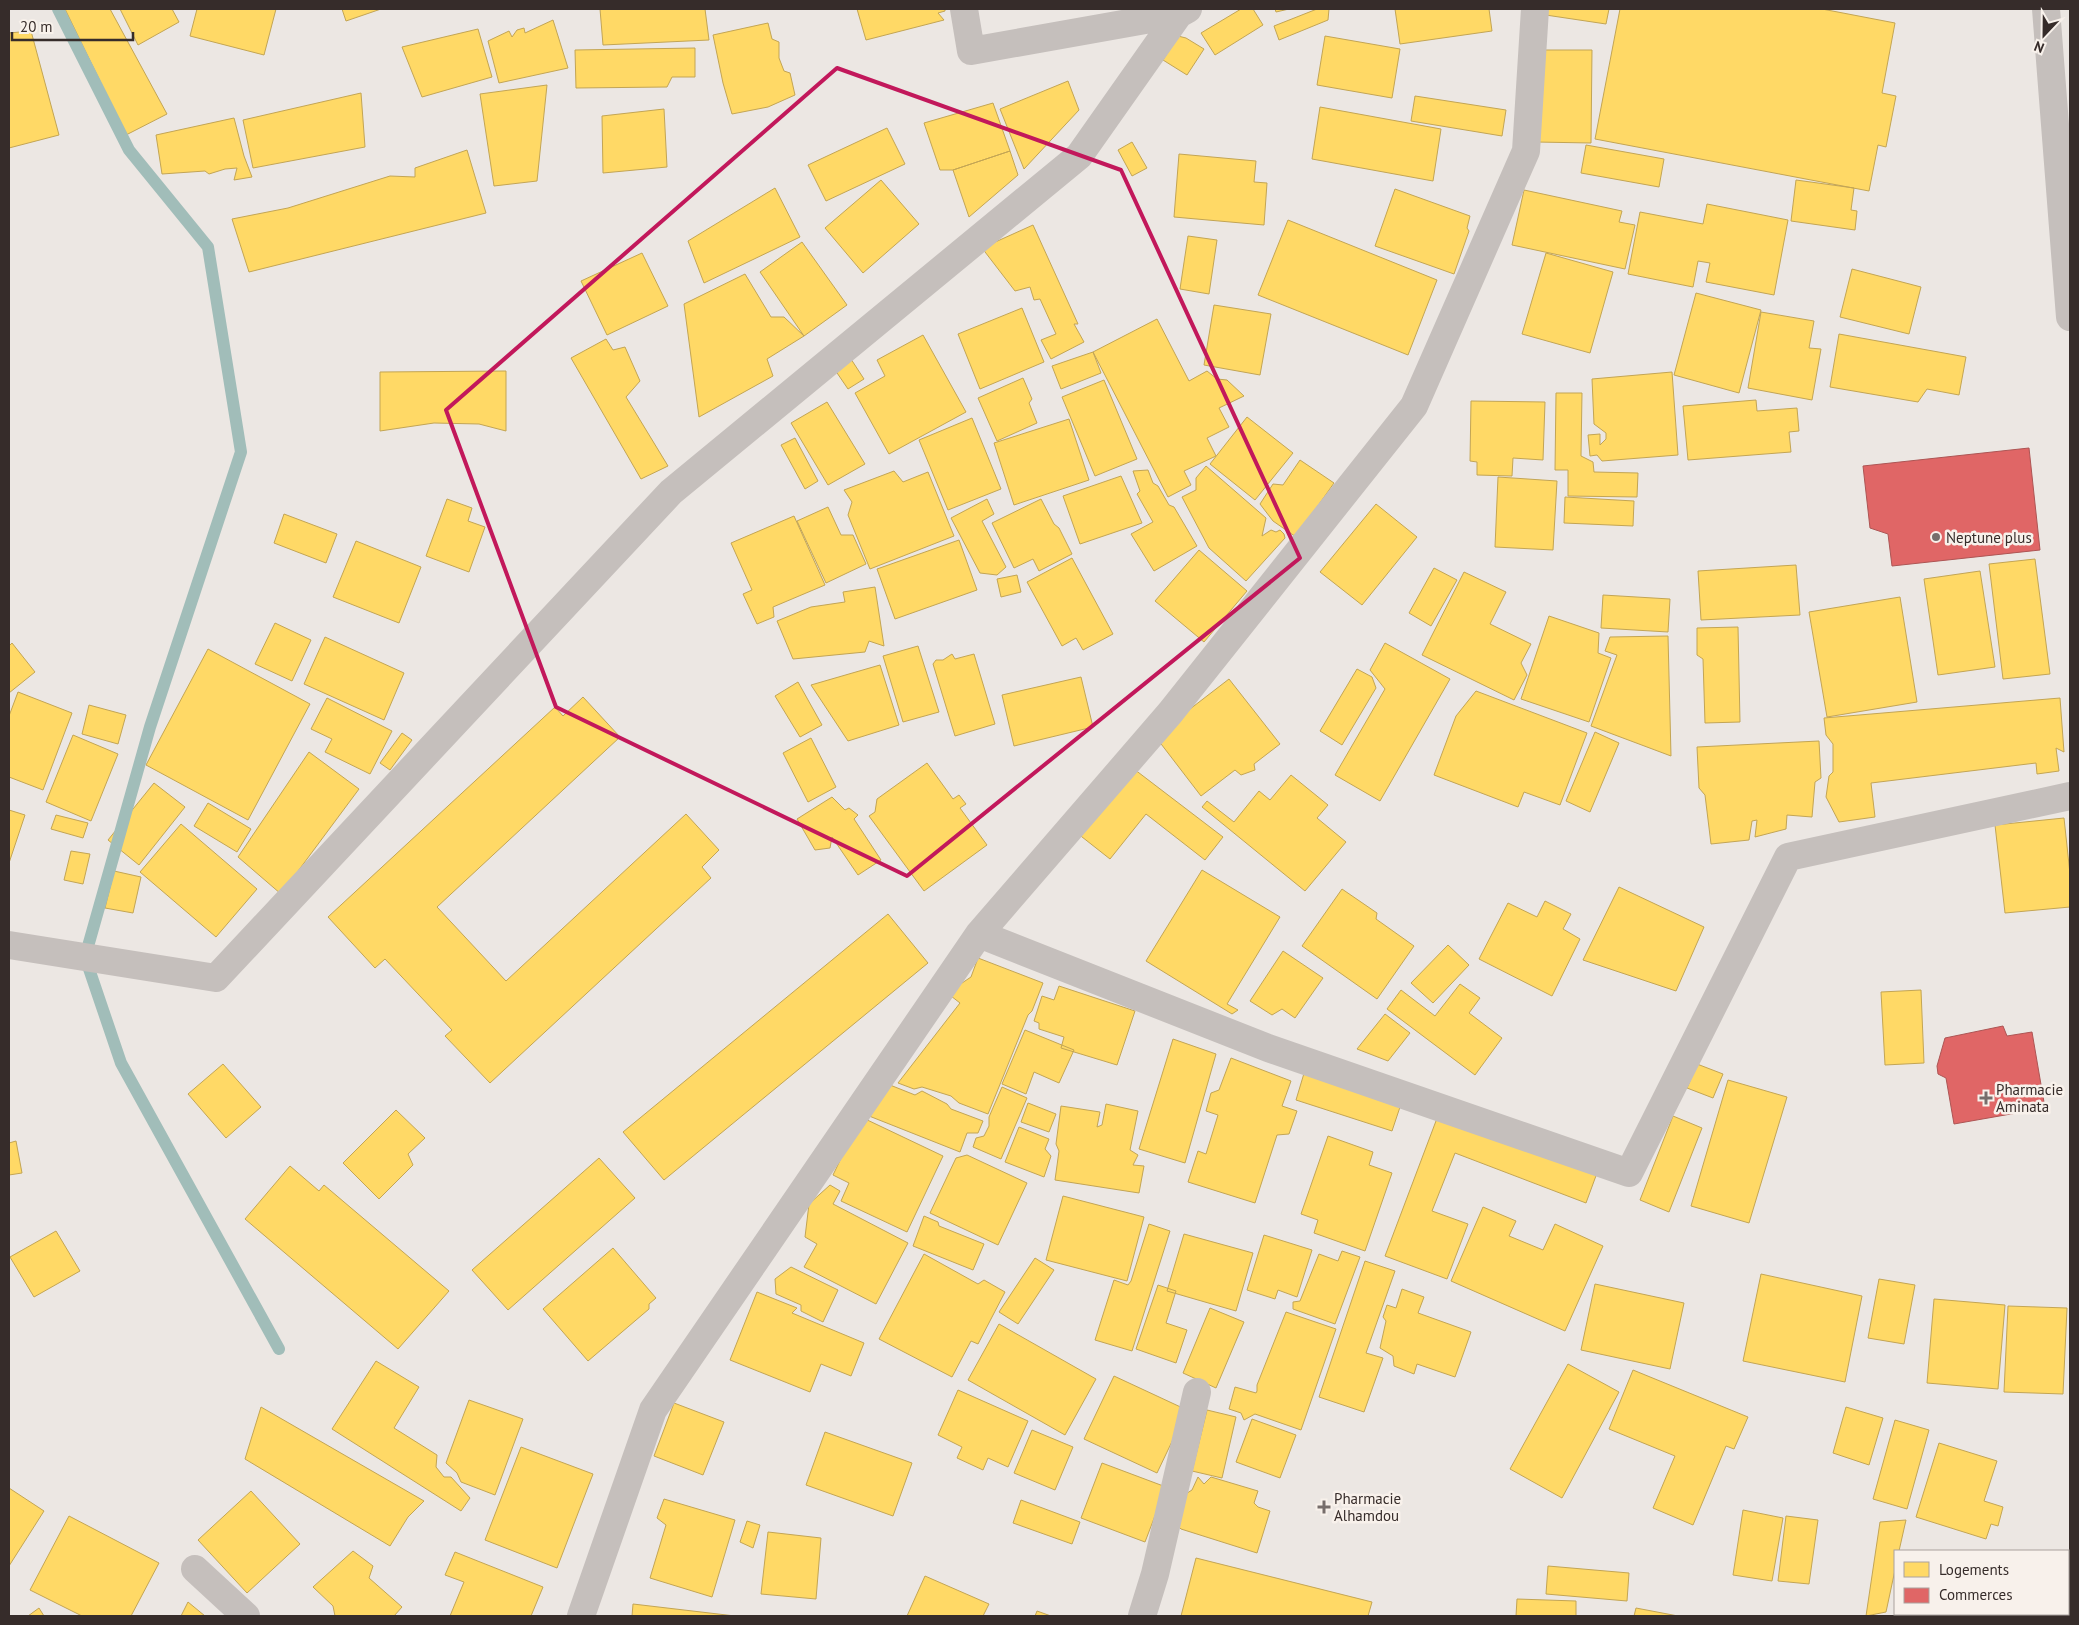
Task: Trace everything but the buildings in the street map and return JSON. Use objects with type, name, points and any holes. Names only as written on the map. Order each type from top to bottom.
[{"type":"street","points":[[964,9],[971,51],[1184,11]]},
{"type":"street","points":[[581,1616],[653,1410],[979,934],[1170,713],[1414,406],[1526,151],[1535,9]]},
{"type":"street","points":[[2046,9],[2069,276],[2070,317]]},
{"type":"street","points":[[9,945],[216,978],[671,492],[1079,156],[1184,11]]},
{"type":"street","points":[[979,934],[1268,1048],[1629,1173],[1788,857],[2070,796]]},
{"type":"street","points":[[1142,1616],[1155,1574],[1197,1392]]},
{"type":"street","points":[[196,1569],[246,1616]]},
{"type":"highlighted area","points":[[837,68],[1121,170],[1300,558],[907,876],[556,707],[446,410]]},
{"type":"waterway","points":[[58,9],[129,150],[208,247],[241,452],[150,727],[85,957],[121,1063],[279,1349]]},
{"type":"place","name":"Neptune plus","points":[[1936,537]]},
{"type":"place","name":"Pharmacie Aminata","points":[[1986,1098]]},
{"type":"place","name":"Pharmacie Alhamdou","points":[[1324,1507]]}]
